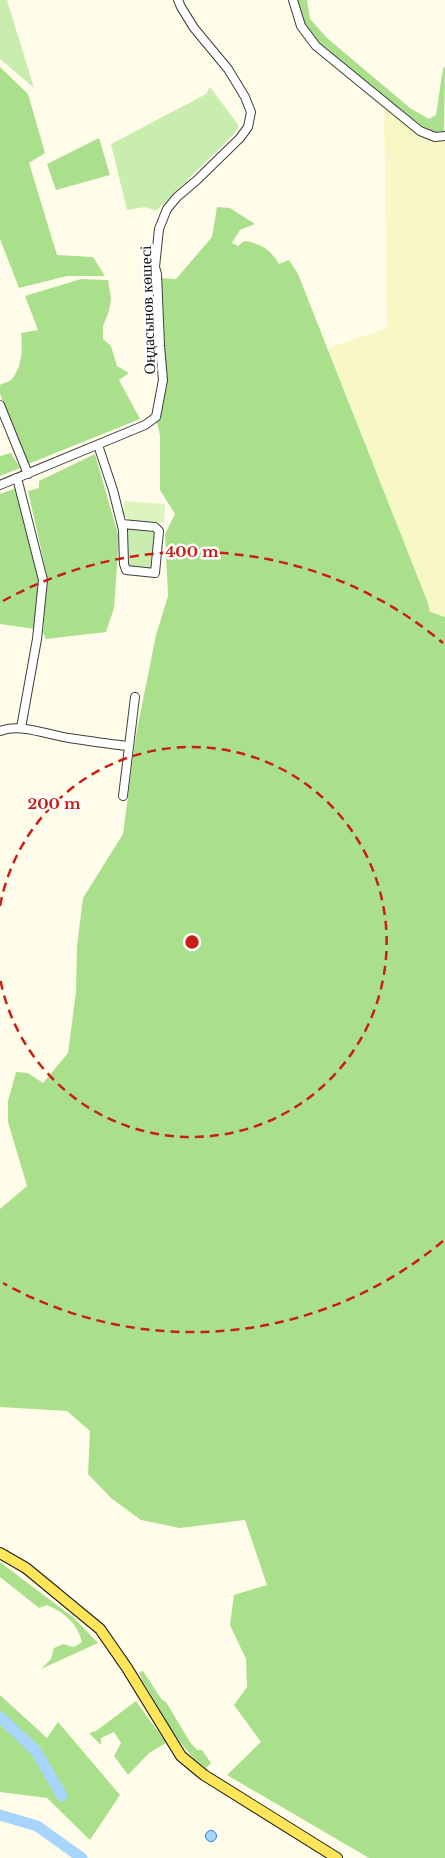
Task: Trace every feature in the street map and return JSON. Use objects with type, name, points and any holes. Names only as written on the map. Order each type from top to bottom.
[{"type":"main road","points":[[0,1553],[26,1568],[100,1630],[132,1676],[181,1756],[204,1775],[337,1858]]},
{"type":"street","name":"Оңдасынов көшесі","points":[[0,485],[145,425],[156,417],[163,380],[157,274],[155,267],[161,221],[177,197],[240,138],[248,127],[251,112],[245,97],[228,69],[194,28],[178,0]]},
{"type":"street","points":[[293,0],[301,26],[316,46],[420,131],[435,137],[445,136]]},
{"type":"street","points":[[0,405],[28,474]]},
{"type":"street","points":[[98,445],[122,524],[126,570],[155,573],[159,531],[154,527],[122,524]]},
{"type":"street","points":[[17,478],[43,580],[37,639],[21,728]]},
{"type":"street","points":[[123,796],[135,697]]},
{"type":"street","points":[[0,731],[9,728],[21,728],[68,738],[128,746]]},
{"type":"green space","points":[[0,0],[7,0],[34,88],[0,59]]},
{"type":"green space","points":[[297,0],[307,0],[310,19],[327,38],[410,108],[429,119],[436,115],[443,68],[445,67],[444,131],[427,130],[314,39],[302,21]]},
{"type":"green space","points":[[0,67],[28,94],[45,153],[29,163],[57,255],[93,257],[105,276],[67,276],[19,288],[0,239]]},
{"type":"green space","points":[[210,87],[239,126],[233,135],[156,211],[145,207],[127,210],[111,144],[206,94]]},
{"type":"green space","points":[[384,101],[435,137],[445,136],[445,617],[430,613],[428,603],[328,348],[387,328]]},
{"type":"green space","points":[[99,138],[110,175],[56,190],[47,164]]},
{"type":"green space","points":[[217,207],[230,208],[255,224],[240,230],[232,243],[238,246],[244,241],[260,245],[269,251],[279,264],[289,260],[298,274],[430,612],[445,617],[445,1858],[369,1858],[227,1775],[261,1742],[234,1705],[247,1687],[246,1659],[230,1625],[234,1595],[267,1585],[245,1520],[180,1528],[141,1520],[111,1498],[88,1474],[90,1431],[67,1411],[0,1407],[0,1209],[27,1186],[8,1122],[8,1101],[16,1072],[28,1073],[43,1083],[68,1053],[76,992],[77,946],[83,898],[123,834],[136,735],[156,635],[168,596],[165,534],[175,514],[160,490],[160,436],[156,417],[163,380],[157,278],[176,279],[212,237]]},
{"type":"green space","points":[[81,279],[108,280],[111,299],[103,326],[103,339],[111,346],[117,366],[129,373],[119,380],[140,419],[28,464],[0,394],[0,385],[11,380],[20,364],[22,351],[21,333],[38,330],[25,296]]},
{"type":"green space","points":[[11,453],[20,468],[0,476],[0,456]]},
{"type":"green space","points":[[95,454],[119,538],[114,608],[106,632],[46,639],[43,633],[47,576],[28,491],[39,488],[39,481]]},
{"type":"green space","points":[[16,488],[39,582],[35,629],[0,624],[0,494]]},
{"type":"green space","points":[[124,501],[165,504],[164,523],[128,521],[128,517],[123,517]]},
{"type":"green space","points":[[127,528],[153,529],[156,535],[152,569],[128,566]]},
{"type":"green space","points":[[0,1562],[74,1618],[98,1643],[41,1669],[51,1659],[54,1648],[63,1644],[74,1647],[82,1642],[80,1635],[65,1615],[47,1605],[39,1608],[0,1577]]},
{"type":"green space","points":[[143,1671],[162,1700],[166,1702],[190,1742],[197,1750],[202,1750],[211,1763],[206,1768],[186,1750],[170,1727],[142,1680],[139,1672]]},
{"type":"green space","points":[[0,1695],[47,1738],[58,1722],[120,1795],[90,1840],[47,1798],[0,1792]]},
{"type":"green space","points":[[136,1701],[166,1743],[149,1753],[128,1775],[114,1756],[121,1743],[114,1732],[101,1738],[101,1745],[89,1733],[96,1731]]},
{"type":"water","points":[[211,1830],[217,1836],[211,1842],[205,1836]]},
{"type":"waterway","points":[[0,1717],[36,1751],[62,1796]]},
{"type":"waterway","points":[[0,1815],[37,1826],[82,1858]]}]
